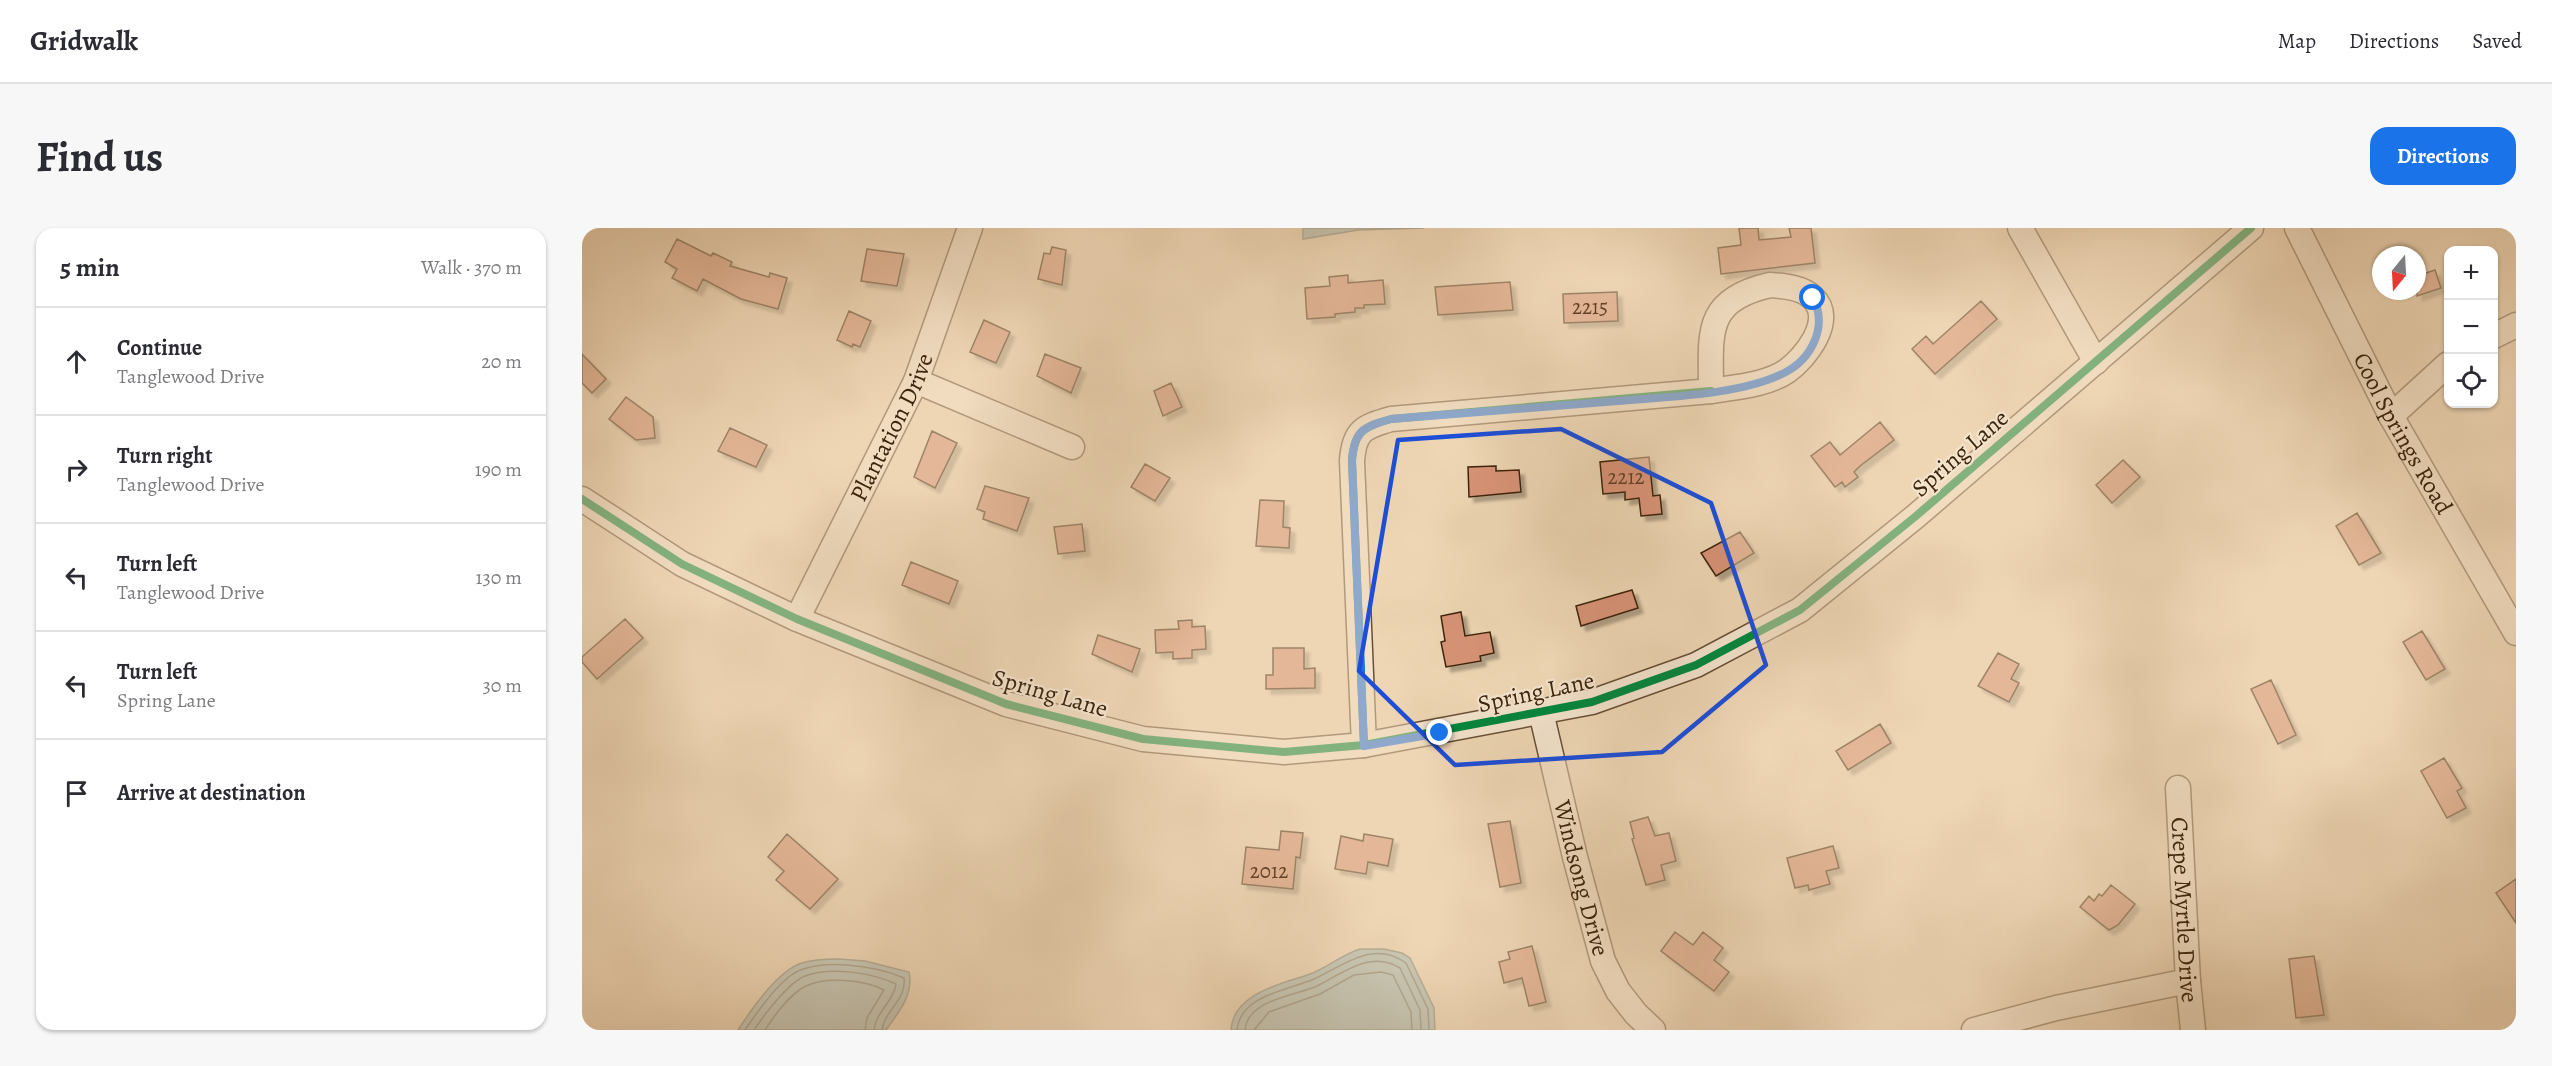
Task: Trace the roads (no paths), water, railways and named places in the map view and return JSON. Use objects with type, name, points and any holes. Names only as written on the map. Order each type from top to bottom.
[{"type":"street","name":"Plantation Drive","points":[[797,619],[916,381],[970,228]]},
{"type":"street","points":[[2020,228],[2096,362]]},
{"type":"street","name":"Spring Lane","points":[[584,504],[682,564],[797,619],[1006,704],[1143,739],[1284,752],[1364,746],[1592,702],[1696,665],[1800,610],[1916,516],[2251,228]]},
{"type":"street","name":"Cool Springs Road","points":[[2297,228],[2391,416],[2516,633]]},
{"type":"street","points":[[1364,746],[1352,461],[1353,443],[1360,432],[1374,424],[1391,419],[1712,391],[1757,383],[1785,372],[1802,358],[1817,336],[1821,312],[1813,298],[1793,288],[1770,285],[1748,290],[1728,301],[1716,316],[1711,342],[1712,391]]},
{"type":"street","points":[[2498,334],[2516,325]]},
{"type":"street","points":[[2391,416],[2444,368]]},
{"type":"street","points":[[916,381],[1072,447]]},
{"type":"street","name":"Windsong Drive","points":[[1541,712],[1575,857],[1603,961],[1618,990],[1636,1014],[1653,1030]]},
{"type":"street","name":"Crepe Myrtle Drive","points":[[2178,788],[2188,981],[2193,1030]]},
{"type":"street","points":[[1974,1030],[2056,1008],[2188,981]]},
{"type":"water","points":[[1303,228],[1424,228],[1358,230],[1303,239]]},
{"type":"water","points":[[1360,949],[1384,949],[1402,953],[1410,958],[1434,1008],[1435,1030],[1231,1030],[1234,1017],[1249,999],[1273,986],[1316,971]]},
{"type":"water","points":[[839,959],[865,961],[909,972],[907,996],[886,1030],[738,1030],[766,992],[793,967],[811,961]]}]
